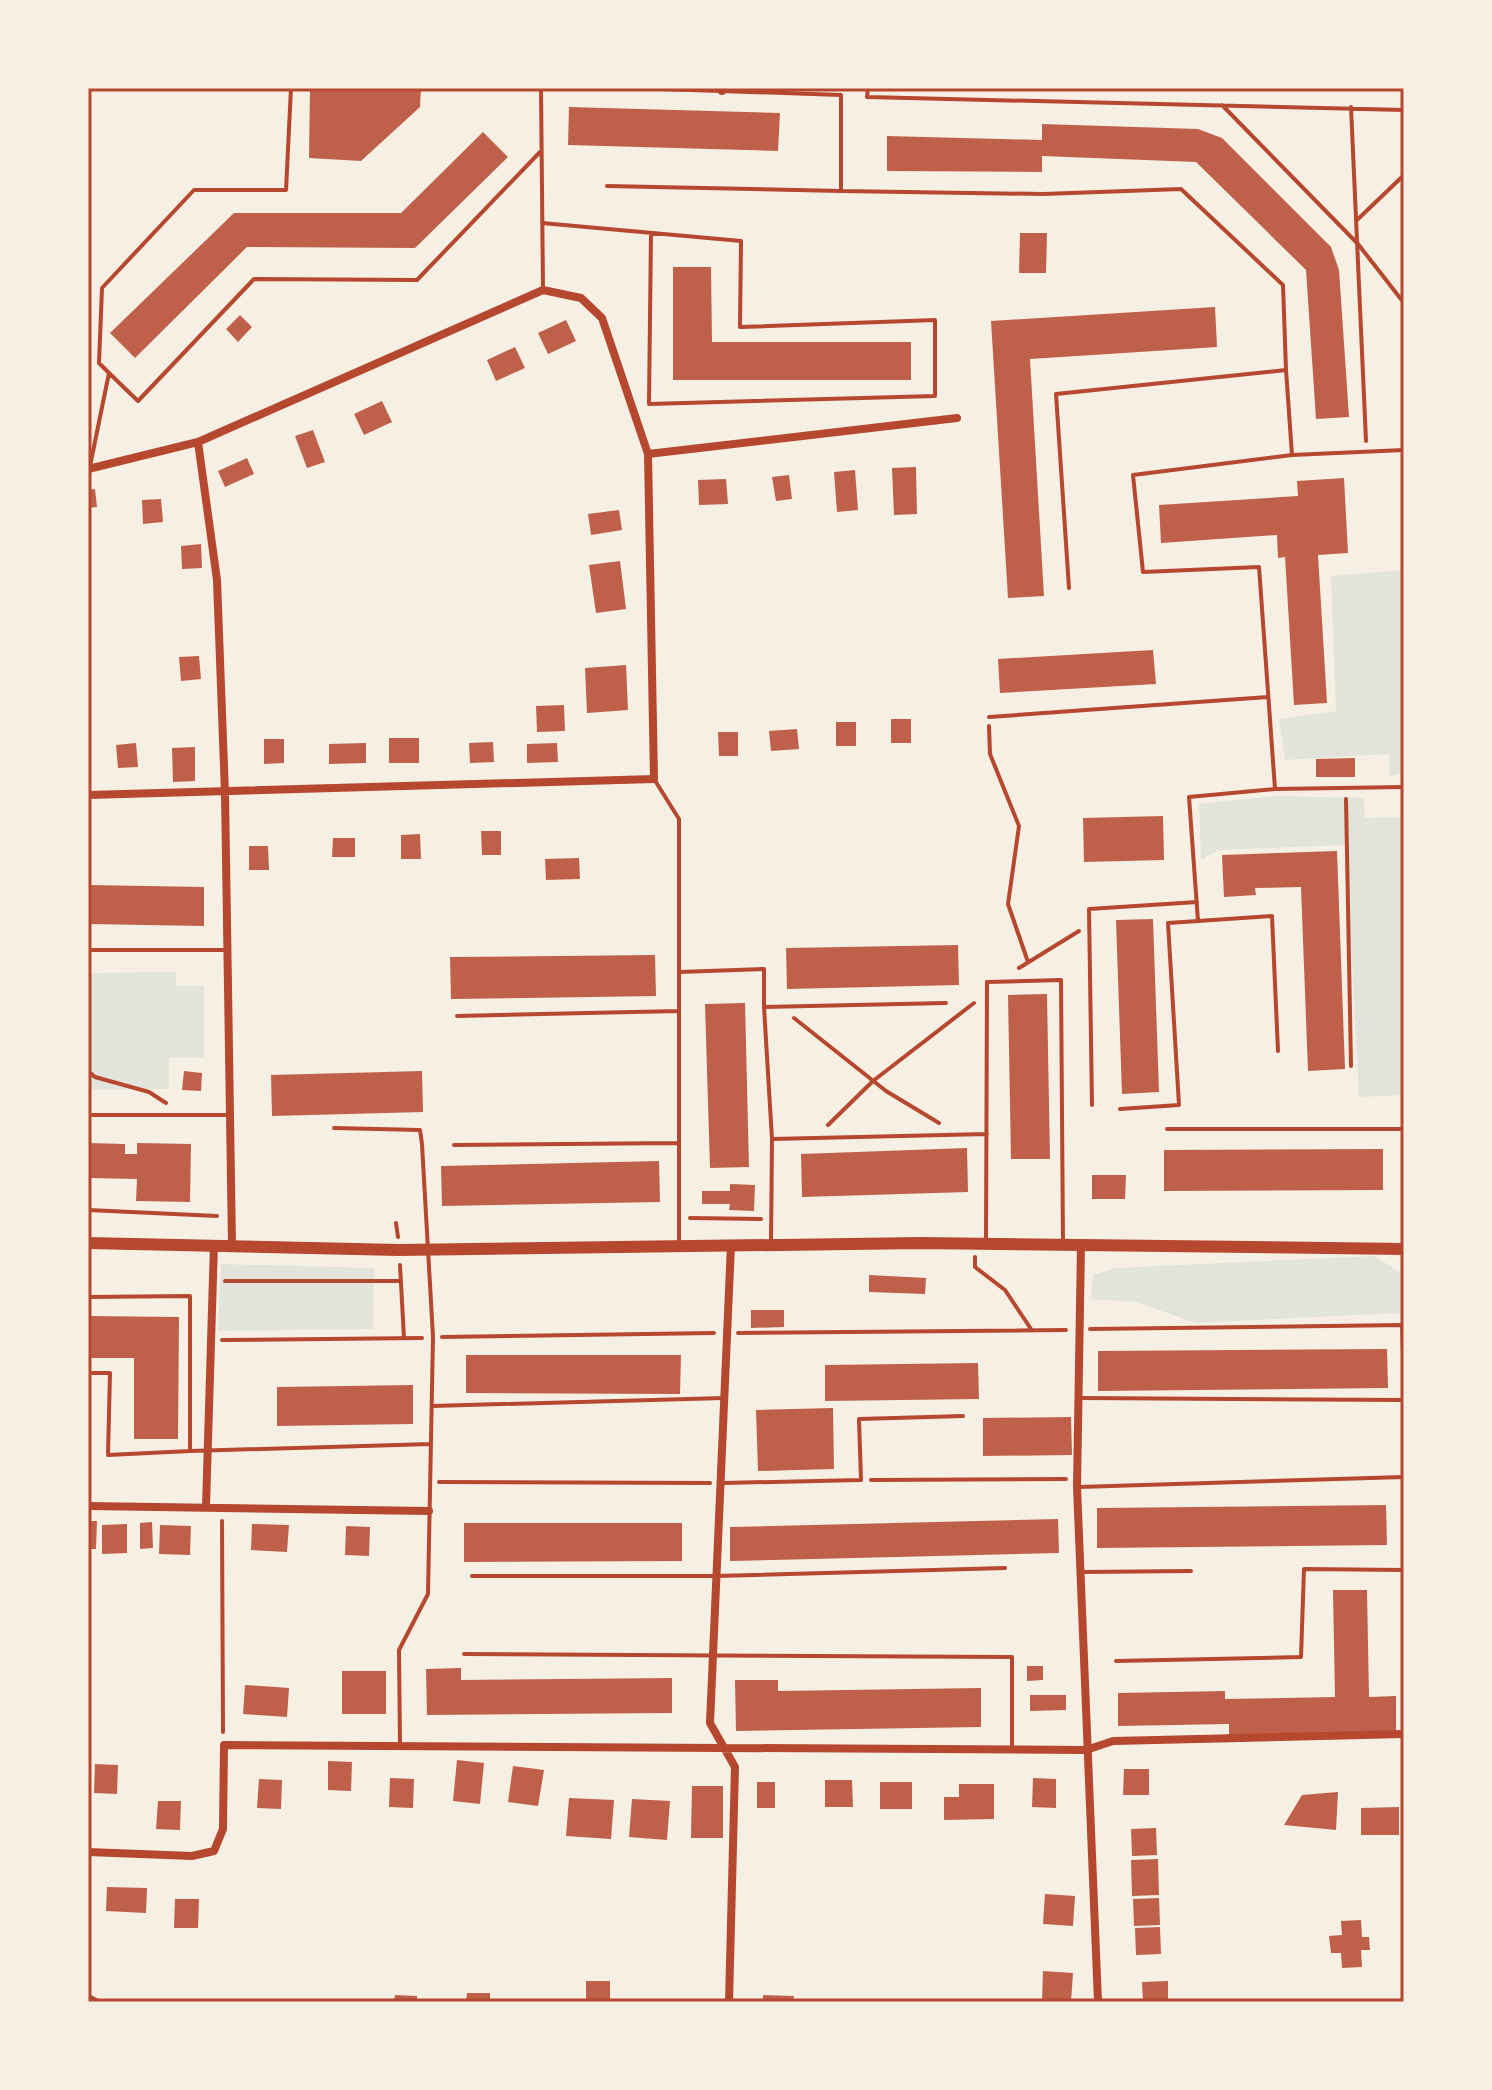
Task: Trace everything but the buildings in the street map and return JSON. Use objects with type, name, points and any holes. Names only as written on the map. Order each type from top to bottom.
[{"type":"main road","points":[[88,1243],[399,1250],[679,1244],[1404,1249]]},
{"type":"street","points":[[88,795],[654,779],[648,454],[602,318],[581,298],[543,290],[198,442],[89,469]]},
{"type":"street","points":[[648,454],[957,418]]},
{"type":"street","points":[[198,442],[217,580],[225,793],[232,1245]]},
{"type":"street","points":[[206,1506],[214,1340],[214,1244]]},
{"type":"street","points":[[729,2002],[735,1767],[710,1723],[731,1245]]},
{"type":"street","points":[[1081,1245],[1082,1329],[1077,1483],[1098,2002]]},
{"type":"street","points":[[88,1506],[429,1511]]},
{"type":"street","points":[[88,1852],[192,1856],[214,1851],[223,1829],[224,1745],[1086,1750],[1113,1741],[1404,1734]]},
{"type":"street","points":[[88,1998],[96,2002]]},
{"type":"lane","points":[[291,88],[286,190],[194,190],[102,288],[99,363],[138,401],[254,279],[417,280],[540,152]]},
{"type":"lane","points":[[541,88],[543,290]]},
{"type":"lane","points":[[631,88],[841,95],[841,191]]},
{"type":"lane","points":[[607,186],[1043,194],[1181,189],[1283,285],[1292,455]]},
{"type":"lane","points":[[542,223],[741,241],[740,327],[935,320],[935,396],[649,404],[651,233]]},
{"type":"lane","points":[[1069,588],[1056,394],[1286,370]]},
{"type":"lane","points":[[89,469],[109,373]]},
{"type":"lane","points":[[1275,789],[1259,567],[1143,572],[1133,475],[1292,455],[1404,450]]},
{"type":"lane","points":[[989,717],[1268,697]]},
{"type":"lane","points":[[654,779],[679,819],[679,1244]]},
{"type":"lane","points":[[1198,921],[1189,797],[1275,789],[1404,787]]},
{"type":"lane","points":[[1092,1105],[1089,909],[1197,902]]},
{"type":"lane","points":[[1120,1109],[1179,1105],[1168,923],[1272,916],[1278,1051]]},
{"type":"lane","points":[[88,950],[227,950]]},
{"type":"lane","points":[[679,972],[764,969],[772,1139],[771,1245]]},
{"type":"lane","points":[[981,1245],[987,1134],[987,982],[1061,980],[1063,1245]]},
{"type":"lane","points":[[764,1007],[946,1003]]},
{"type":"lane","points":[[457,1016],[679,1011]]},
{"type":"lane","points":[[88,1115],[229,1115]]},
{"type":"lane","points":[[334,1128],[420,1130],[433,1337],[428,1594],[399,1650],[400,1746]]},
{"type":"lane","points":[[1167,1129],[1404,1129]]},
{"type":"lane","points":[[772,1139],[987,1134]]},
{"type":"lane","points":[[454,1145],[679,1143]]},
{"type":"lane","points":[[88,1297],[190,1296],[190,1451]]},
{"type":"lane","points":[[88,1373],[110,1373],[108,1455],[209,1448],[431,1444]]},
{"type":"lane","points":[[432,1406],[724,1398]]},
{"type":"lane","points":[[1080,1398],[1404,1400]]},
{"type":"lane","points":[[720,1483],[861,1480],[859,1419],[963,1416]]},
{"type":"lane","points":[[1077,1483],[1404,1477]]},
{"type":"lane","points":[[472,1576],[716,1576],[1005,1568]]},
{"type":"lane","points":[[1116,1661],[1301,1657],[1304,1569],[1404,1570]]},
{"type":"lane","points":[[1080,1572],[1191,1571]]},
{"type":"lane","points":[[464,1654],[1012,1657],[1012,1750]]},
{"type":"path","points":[[868,88],[867,97],[1404,110]]},
{"type":"path","points":[[1222,105],[1358,244],[1404,303]]},
{"type":"path","points":[[1351,107],[1367,451]]},
{"type":"path","points":[[1357,220],[1404,175]]},
{"type":"path","points":[[989,717],[990,754],[1019,826],[1008,904],[1028,962]]},
{"type":"path","points":[[1346,789],[1351,1066]]},
{"type":"path","points":[[996,982],[1091,924]]},
{"type":"path","points":[[815,1138],[873,1081],[987,994]]},
{"type":"path","points":[[780,1007],[873,1081],[958,1135]]},
{"type":"path","points":[[88,1071],[95,1077],[149,1092],[188,1117]]},
{"type":"path","points":[[88,1210],[230,1216]]},
{"type":"path","points":[[679,1218],[772,1219]]},
{"type":"path","points":[[396,1223],[404,1338]]},
{"type":"path","points":[[981,1245],[975,1267],[1005,1290],[1031,1330]]},
{"type":"path","points":[[214,1281],[401,1281]]},
{"type":"path","points":[[214,1340],[1403,1325],[1404,1381]]},
{"type":"path","points":[[861,1480],[1077,1483]]},
{"type":"path","points":[[429,1482],[720,1483]]},
{"type":"path","points":[[222,1507],[224,1745]]},
{"type":"shaded area","points":[[1404,570],[1404,773],[1390,776],[1389,754],[1285,760],[1279,719],[1336,711],[1331,576]]},
{"type":"shaded area","points":[[1274,796],[1364,798],[1365,818],[1404,817],[1404,1095],[1359,1097],[1346,845],[1218,850],[1201,860],[1199,804]]},
{"type":"shaded area","points":[[176,972],[176,986],[204,986],[204,1057],[169,1058],[169,1089],[88,1090],[88,973]]},
{"type":"shaded area","points":[[1375,1256],[1400,1273],[1400,1313],[1196,1323],[1136,1302],[1091,1299],[1093,1275],[1115,1268]]},
{"type":"shaded area","points":[[221,1264],[374,1268],[373,1329],[218,1331]]}]
